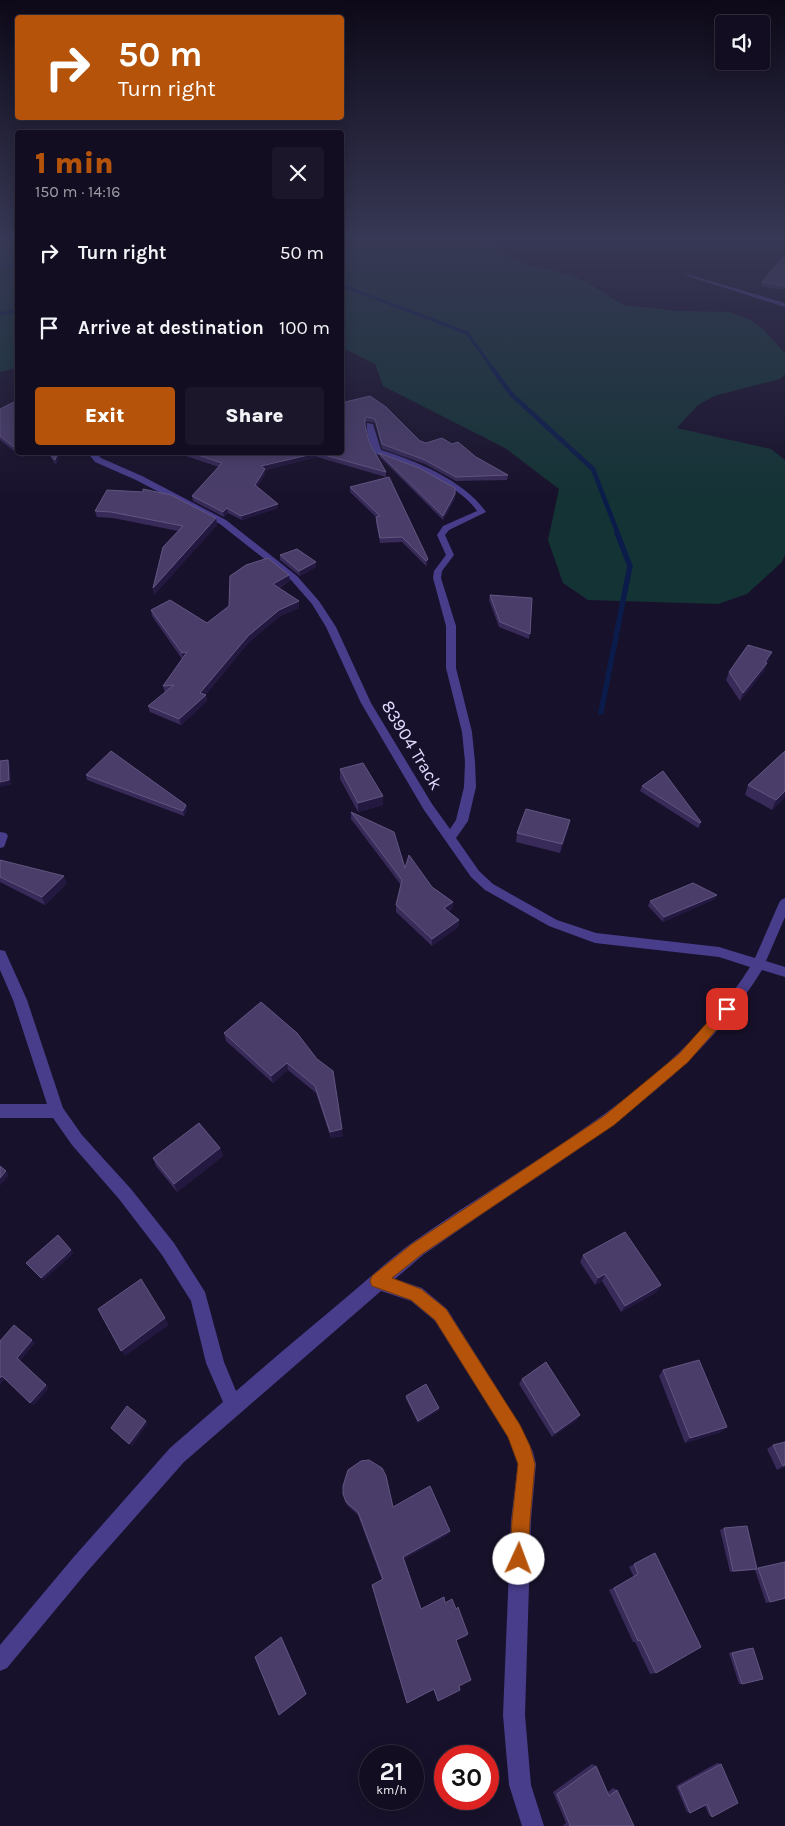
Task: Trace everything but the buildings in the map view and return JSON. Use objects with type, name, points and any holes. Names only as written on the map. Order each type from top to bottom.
[{"type":"street","points":[[369,424],[375,448],[378,452],[391,455],[434,475],[468,498],[482,512],[446,528],[440,535],[450,556],[438,571],[437,578],[451,626],[451,668],[467,732],[470,762],[470,787],[462,821],[450,838]]},
{"type":"street","name":"83904 Track","points":[[93,455],[98,460],[139,478],[223,522],[294,578],[316,603],[330,627],[351,673],[383,734],[428,807],[475,874],[489,887],[522,907],[577,933],[616,941],[719,952],[785,972]]},
{"type":"street","points":[[0,1661],[78,1566],[177,1455],[377,1281],[417,1249],[609,1120],[684,1058],[738,997],[759,963],[785,903]]},
{"type":"street","points":[[0,956],[20,1000],[57,1111],[77,1140],[125,1194],[168,1249],[200,1298],[215,1363],[234,1406]]},
{"type":"street","points":[[0,1111],[57,1111]]},
{"type":"street","points":[[377,1281],[416,1294],[441,1315],[514,1431],[524,1452],[527,1464],[521,1520],[514,1715],[520,1785],[533,1826]]},
{"type":"green space","points":[[0,326],[15,326],[15,368],[0,372]]},
{"type":"green space","points":[[344,326],[759,326],[785,353],[785,374],[780,379],[714,396],[698,405],[677,428],[771,449],[785,460],[785,555],[782,562],[747,594],[718,604],[588,600],[563,583],[548,540],[559,489],[505,448],[383,386],[375,364],[344,348]]},
{"type":"waterway","points":[[449,326],[467,333],[493,369]]},
{"type":"waterway","points":[[492,368],[511,394],[593,469],[618,534]]},
{"type":"waterway","points":[[601,712],[630,566],[617,533]]},
{"type":"route","points":[[519,1559],[527,1464],[524,1452],[514,1431],[441,1315],[416,1294],[377,1281],[417,1249],[609,1120],[684,1058],[727,1009]]}]
